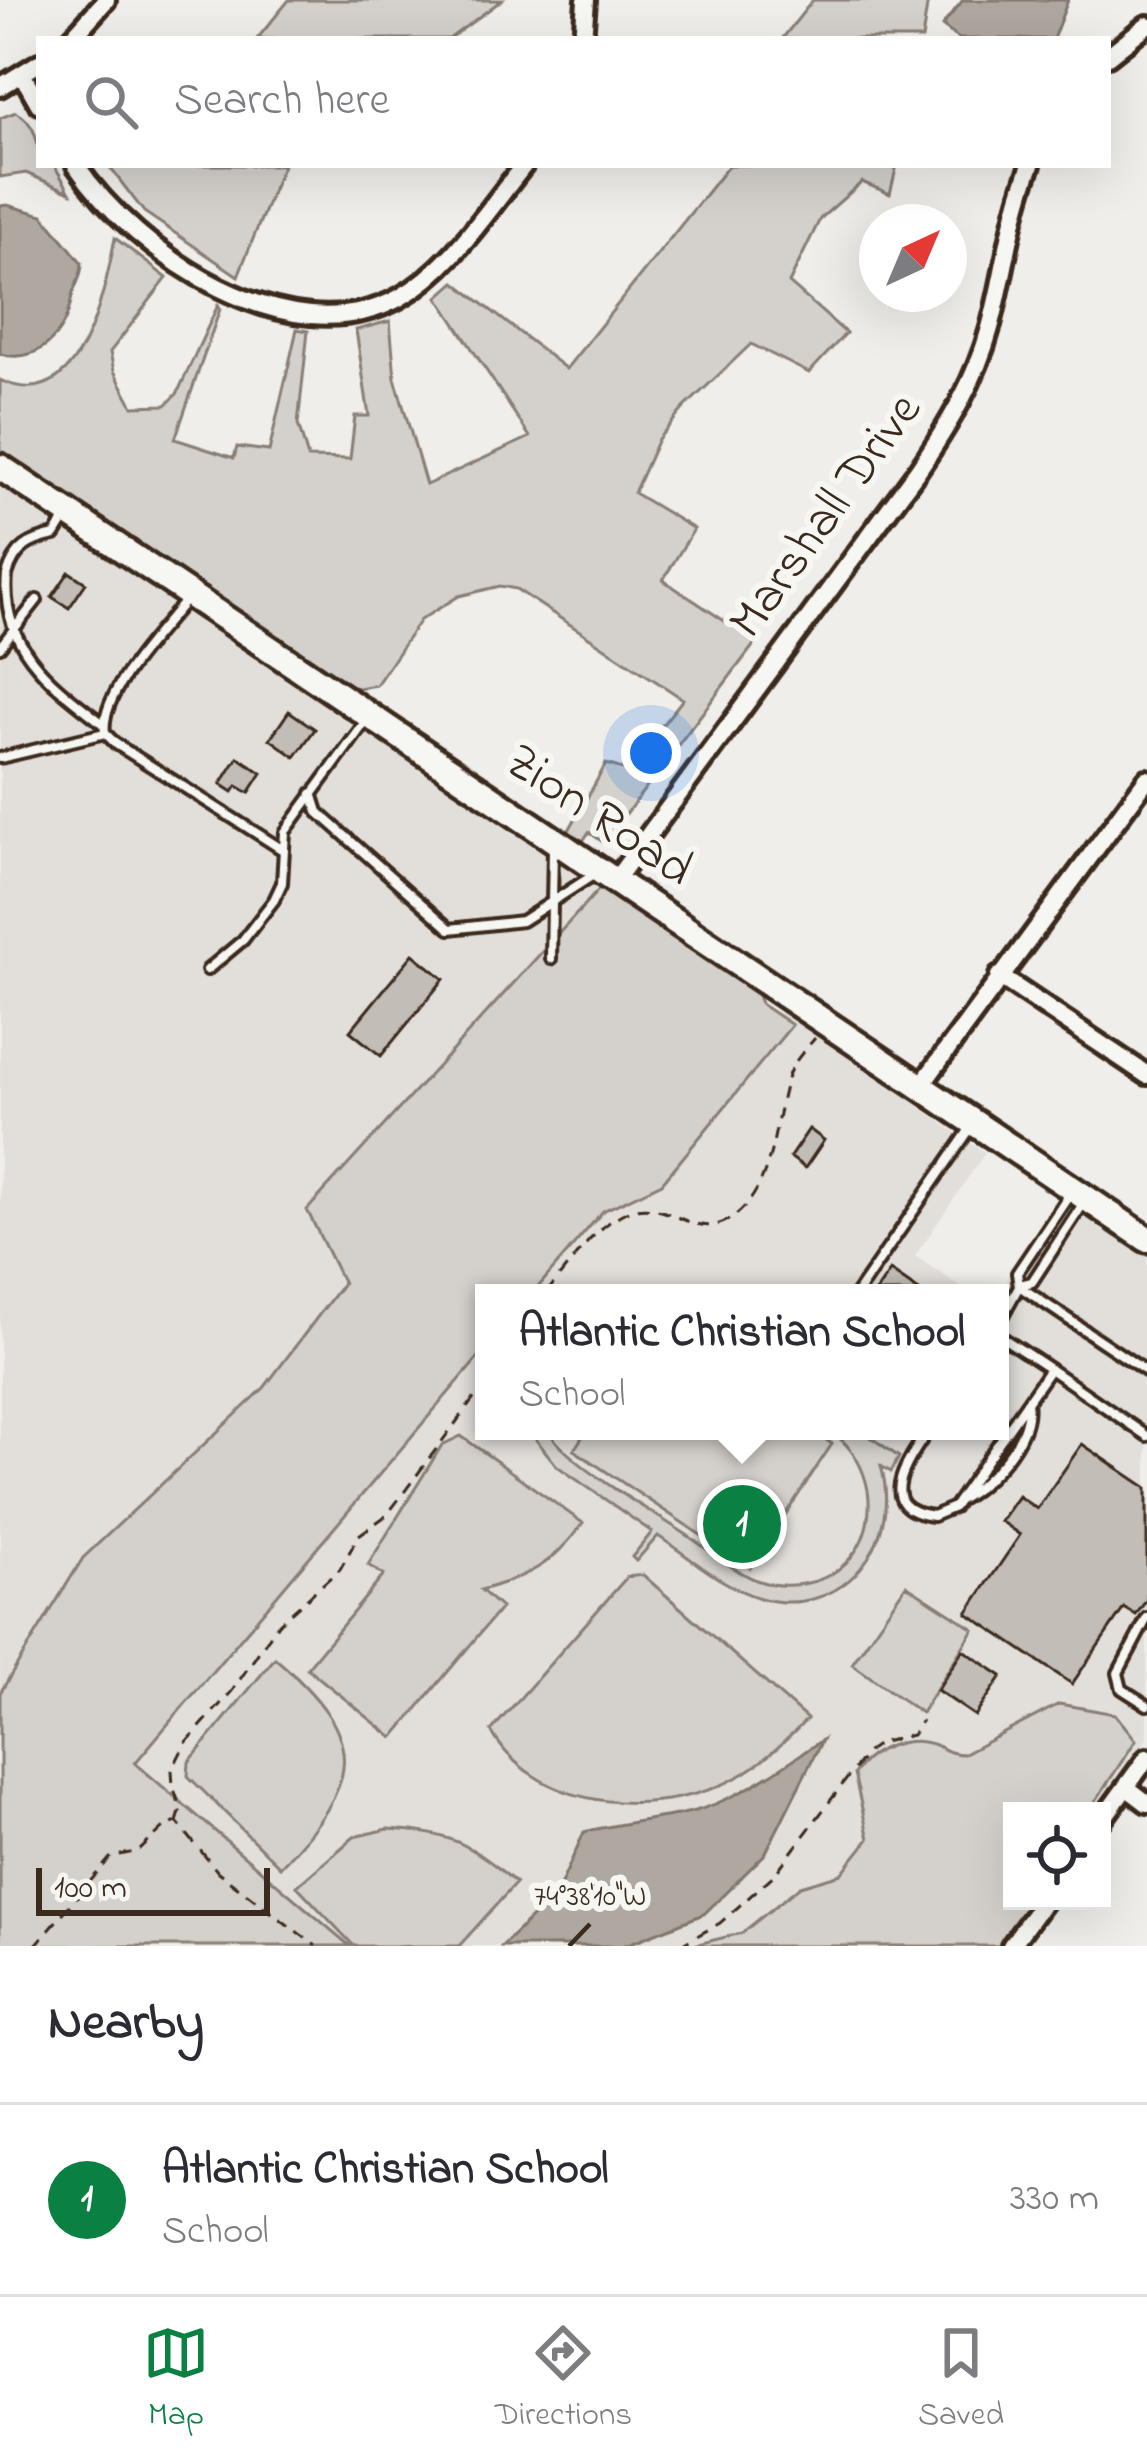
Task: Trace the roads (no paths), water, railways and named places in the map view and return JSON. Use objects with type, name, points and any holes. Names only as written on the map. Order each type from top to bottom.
[{"type":"street","points":[[73,36],[106,0]]},
{"type":"street","points":[[583,36],[586,0]]},
{"type":"street","points":[[1111,54],[1147,25]]},
{"type":"street","points":[[0,88],[36,65]]},
{"type":"street","points":[[22,74],[36,99]]},
{"type":"street","points":[[79,168],[130,228],[187,270],[250,300],[321,315],[373,308],[428,278],[521,168]]},
{"type":"street","name":"Marshall Drive","points":[[606,877],[918,470],[956,412],[990,330],[1015,212],[1030,168]]},
{"type":"street","name":"Zion Road","points":[[0,466],[1147,1239]]},
{"type":"street","points":[[920,1087],[1146,783]]},
{"type":"street","points":[[999,976],[1147,1075]]},
{"type":"street","points":[[1111,1808],[1147,1757]]},
{"type":"street","points":[[1126,1787],[1147,1803]]},
{"type":"street","points":[[1011,1946],[1037,1910]]},
{"type":"lane","points":[[69,513],[55,535],[27,542],[12,562],[2,593],[8,638],[33,670],[104,728],[116,744],[284,850]]},
{"type":"lane","points":[[104,728],[121,685],[190,595]]},
{"type":"lane","points":[[0,647],[37,600]]},
{"type":"lane","points":[[208,970],[243,940],[274,900],[282,883],[285,832],[369,717]]},
{"type":"lane","points":[[0,758],[104,728]]},
{"type":"lane","points":[[312,793],[318,812],[450,929],[522,922],[606,877]]},
{"type":"lane","points":[[550,959],[554,841]]},
{"type":"lane","points":[[863,1284],[974,1123]]},
{"type":"lane","points":[[1019,1286],[1032,1282],[1080,1194]]},
{"type":"lane","points":[[1009,1304],[1019,1286],[1017,1273],[1080,1194]]},
{"type":"lane","points":[[1019,1286],[1147,1372]]},
{"type":"lane","points":[[1009,1342],[1147,1436]]},
{"type":"lane","points":[[1009,1428],[1049,1369]]},
{"type":"lane","points":[[922,1440],[900,1474],[902,1497],[913,1510],[929,1516],[947,1513],[1000,1440]]},
{"type":"lane","points":[[1147,1618],[1124,1656],[1118,1679],[1125,1692],[1147,1705]]},
{"type":"place","name":"Atlantic Christian School","points":[[742,1524]]}]
